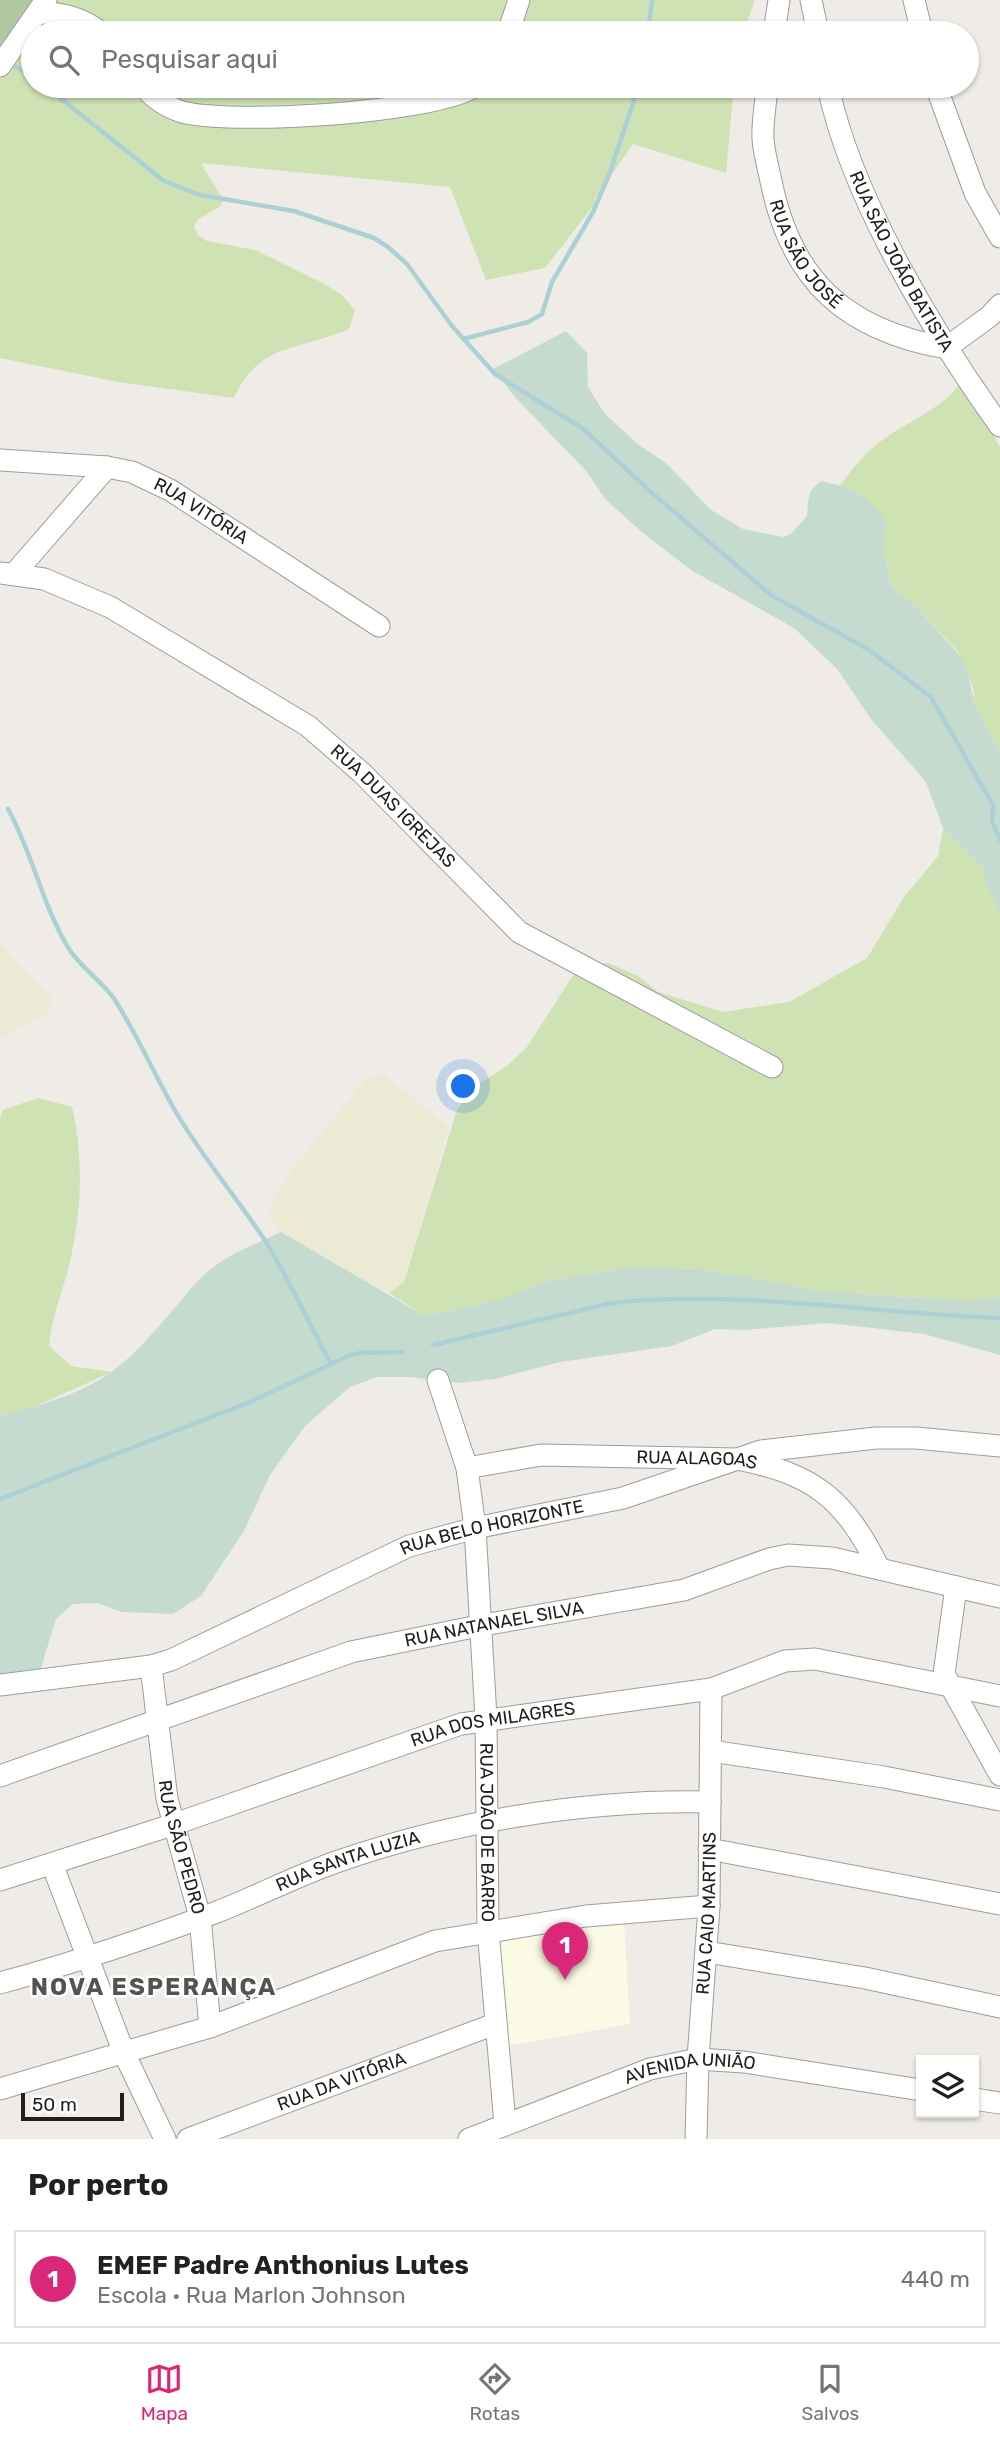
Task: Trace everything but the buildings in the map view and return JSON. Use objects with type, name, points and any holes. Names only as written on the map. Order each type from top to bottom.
[{"type":"street","points":[[512,21],[519,0]]},
{"type":"street","points":[[776,21],[779,0]]},
{"type":"street","points":[[811,0],[815,21]]},
{"type":"street","points":[[914,0],[919,21]]},
{"type":"street","points":[[32,21],[42,6],[81,21]]},
{"type":"street","points":[[0,66],[21,36]]},
{"type":"street","points":[[157,98],[179,111],[246,117],[416,105],[450,98]]},
{"type":"street","name":"RUA SÃO JOSÉ","points":[[766,98],[763,139],[777,209],[800,262],[816,286],[851,312],[902,337],[946,348]]},
{"type":"street","name":"RUA SÃO JOÃO BATISTA","points":[[831,98],[839,132],[870,204],[946,348],[1000,426]]},
{"type":"street","points":[[940,98],[970,180],[1000,237]]},
{"type":"street","points":[[946,348],[990,316],[1000,305]]},
{"type":"street","name":"RUA VITÓRIA","points":[[0,460],[107,467],[132,472],[170,490],[379,626]]},
{"type":"street","points":[[7,573],[107,467]]},
{"type":"street","name":"RUA DUAS IGREJAS","points":[[7,573],[44,579],[110,607],[308,726],[344,756],[519,932],[772,1067]]},
{"type":"street","name":"RUA JOÃO DE BARRO","points":[[438,1380],[467,1468],[475,1528],[483,1625],[488,1930],[505,2124]]},
{"type":"street","name":"RUA BELO HORIZONTE","points":[[0,1685],[151,1666],[194,1652],[392,1554],[475,1528],[623,1498],[761,1451],[876,1438],[968,1441],[1000,1446]]},
{"type":"street","name":"RUA ALAGOAS","points":[[467,1468],[541,1455],[737,1459],[790,1472],[818,1488],[844,1511],[880,1568]]},
{"type":"street","name":"RUA NATANAEL SILVA","points":[[0,1776],[351,1652],[483,1625],[684,1590],[769,1559],[788,1555],[832,1558],[1000,1597]]},
{"type":"street","points":[[956,1587],[944,1663],[949,1686],[1000,1774]]},
{"type":"street","name":"RUA DOS MILAGRES","points":[[0,1880],[172,1825],[438,1731],[486,1718],[712,1689],[800,1658],[1000,1696]]},
{"type":"street","name":"RUA SÃO PEDRO","points":[[151,1666],[172,1825],[200,1917],[211,2026]]},
{"type":"street","name":"RUA CAIO MARTINS","points":[[696,2139],[698,2059],[709,1906],[712,1689]]},
{"type":"street","points":[[712,1751],[884,1777],[1000,1800]]},
{"type":"street","name":"RUA SANTA LUZIA","points":[[0,1983],[89,1959],[337,1862],[485,1824],[609,1804],[710,1802]]},
{"type":"street","points":[[709,1849],[1000,1905]]},
{"type":"street","points":[[52,1864],[124,2053],[165,2139]]},
{"type":"street","points":[[0,2090],[211,2026],[415,1948],[488,1930],[586,1916],[709,1906]]},
{"type":"street","points":[[707,1952],[865,1978],[1000,2007]]},
{"type":"street","name":"RUA DA VITÓRIA","points":[[188,2139],[495,2024]]},
{"type":"street","name":"AVENIDA UNIÃO","points":[[469,2139],[650,2069],[698,2059],[744,2063],[916,2089]]},
{"type":"street","points":[[979,2100],[1000,2103]]},
{"type":"shaded area","points":[[566,331],[587,353],[588,387],[605,414],[639,445],[666,463],[711,510],[743,529],[783,537],[791,534],[807,516],[811,492],[822,481],[851,489],[869,501],[885,520],[884,553],[891,585],[919,609],[965,662],[975,705],[1000,751],[1000,913],[985,883],[984,869],[943,828],[926,782],[871,719],[837,669],[794,628],[691,570],[643,533],[605,499],[587,472],[513,395],[493,369]]},
{"type":"shaded area","points":[[0,944],[50,996],[51,1004],[49,1013],[0,1038]]},
{"type":"shaded area","points":[[383,1074],[449,1127],[404,1282],[389,1293],[369,1286],[282,1233],[272,1220],[270,1212],[272,1200],[285,1179],[336,1115],[365,1080]]},
{"type":"shaded area","points":[[281,1232],[425,1316],[498,1300],[553,1280],[633,1267],[703,1269],[819,1291],[968,1301],[1000,1297],[1000,1355],[924,1334],[829,1323],[744,1330],[715,1329],[672,1346],[560,1362],[495,1379],[460,1383],[410,1377],[377,1377],[350,1387],[305,1426],[270,1475],[244,1531],[201,1596],[173,1614],[122,1612],[97,1603],[73,1604],[56,1619],[39,1674],[0,1680],[0,1416],[59,1398],[102,1378],[138,1349],[188,1292],[216,1265]]},
{"type":"shaded area","points":[[624,1922],[630,2024],[508,2046],[500,1937]]},
{"type":"green space","points":[[0,0],[37,0],[24,21],[21,21],[21,26],[0,59]]},
{"type":"green space","points":[[37,0],[755,0],[747,21],[24,21]]},
{"type":"green space","points":[[21,26],[21,98],[733,98],[726,173],[633,144],[594,200],[597,201],[545,268],[486,280],[450,187],[201,163],[223,199],[221,206],[197,220],[194,227],[198,235],[207,241],[255,250],[341,294],[355,310],[349,329],[268,358],[255,367],[234,398],[118,382],[0,358],[0,59]]},
{"type":"green space","points":[[963,380],[1000,447],[1000,751],[975,705],[973,688],[957,651],[919,609],[891,585],[884,553],[884,520],[840,486],[872,448],[946,399]]},
{"type":"green space","points":[[943,828],[985,869],[985,883],[1000,913],[1000,1297],[968,1301],[819,1291],[703,1269],[634,1267],[553,1280],[498,1300],[425,1316],[389,1293],[404,1282],[457,1110],[474,1087],[507,1066],[527,1047],[579,966],[608,963],[638,976],[658,992],[723,1012],[789,1002],[867,958],[904,897],[938,856]]},
{"type":"green space","points":[[38,1098],[72,1107],[79,1161],[75,1234],[49,1346],[71,1366],[112,1372],[36,1406],[0,1416],[0,1118],[3,1110]]},
{"type":"waterway","points":[[649,21],[652,0]]},
{"type":"waterway","points":[[16,67],[21,70]]},
{"type":"waterway","points":[[60,98],[164,181],[200,195],[294,211],[374,238],[388,247],[407,264],[452,326],[495,374],[582,428],[651,492],[771,595],[869,650],[931,697],[993,805],[992,822],[1000,840]]},
{"type":"waterway","points":[[463,339],[528,322],[542,314],[552,282],[593,212],[609,175],[635,98]]},
{"type":"waterway","points":[[8,809],[69,949],[115,1000],[184,1125],[266,1242],[331,1364]]},
{"type":"waterway","points":[[433,1345],[612,1303],[660,1299],[758,1301],[1000,1318]]},
{"type":"waterway","points":[[0,1499],[250,1402],[348,1356],[360,1353],[403,1352]]},
{"type":"place","name":"EMEF Padre Anthonius Lutes","points":[[565,1980]]},
{"type":"district","name":"NOVA ESPERANÇA","points":[[154,1987]]}]
